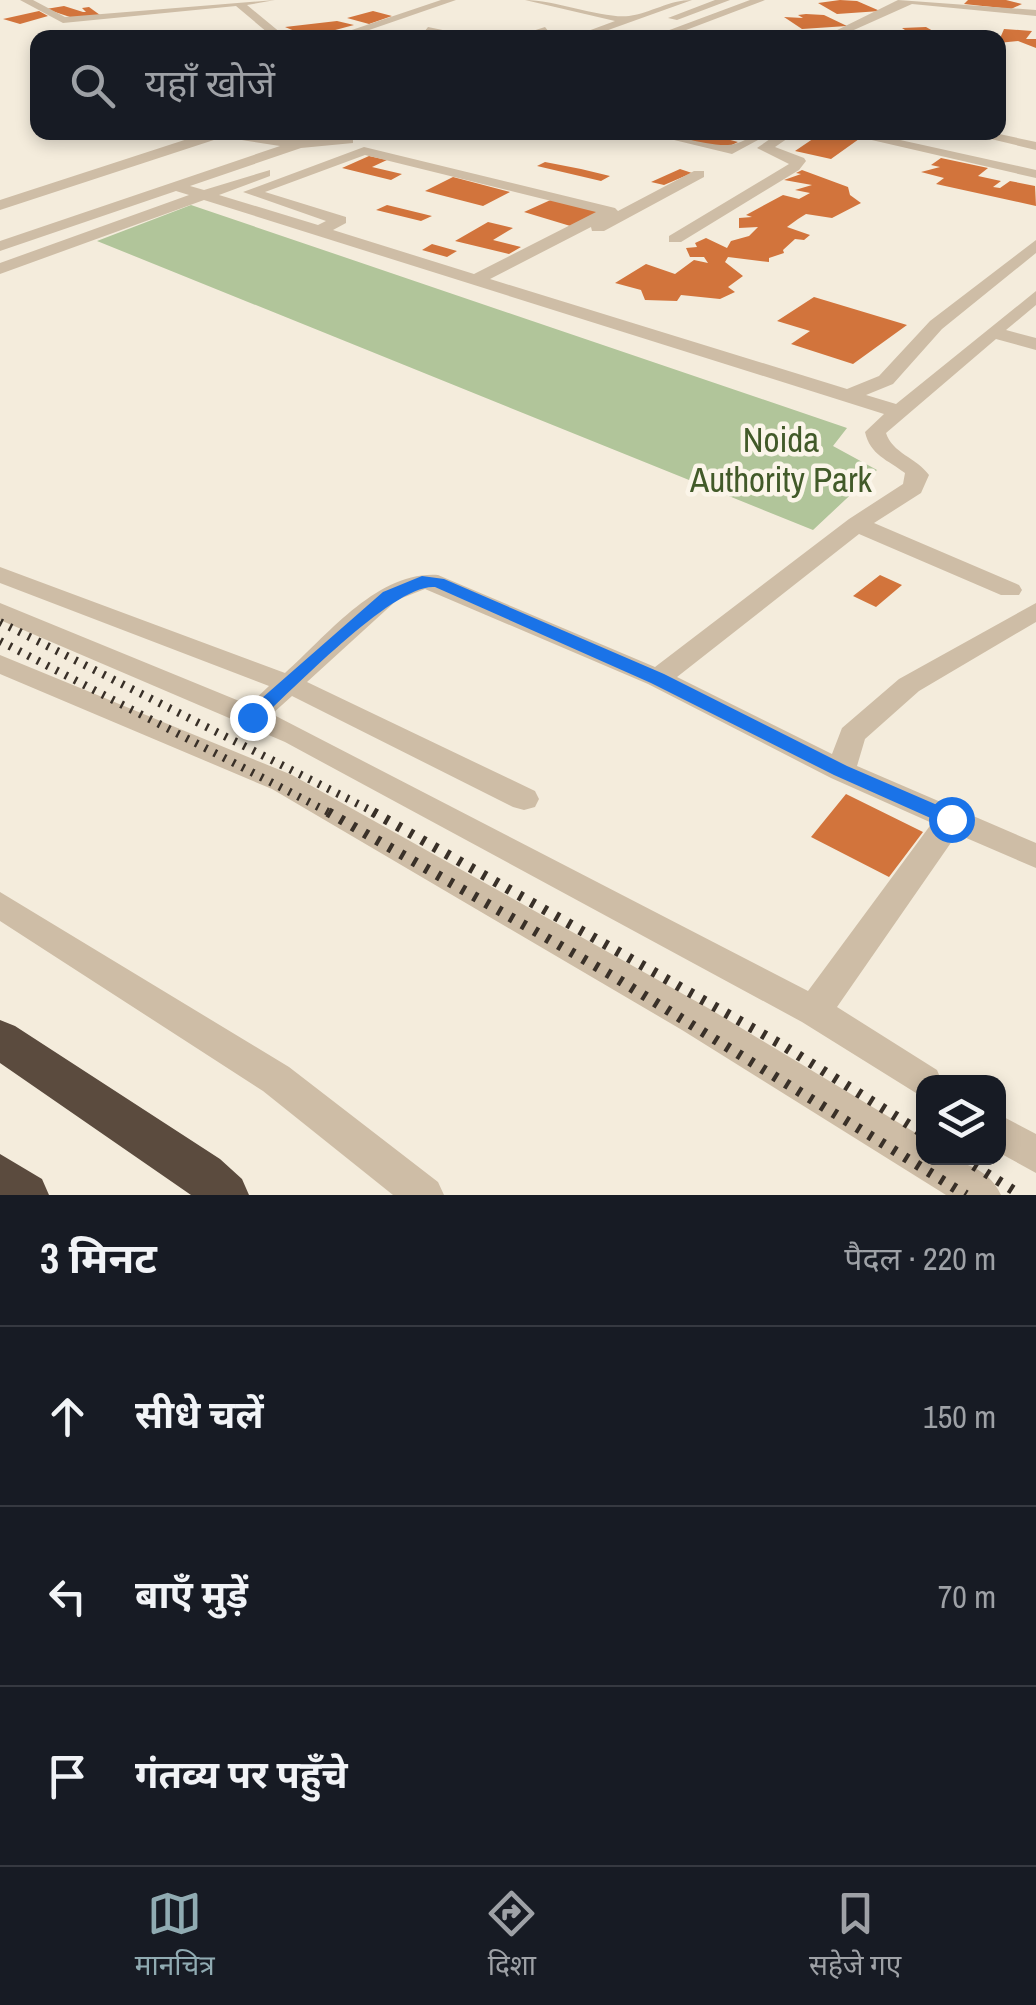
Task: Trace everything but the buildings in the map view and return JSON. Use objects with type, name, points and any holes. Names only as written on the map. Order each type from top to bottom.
[{"type":"highway","points":[[0,1038],[202,1175],[225,1195]]},
{"type":"highway","points":[[0,1176],[25,1195]]},
{"type":"street","points":[[24,0],[63,20],[270,0]]},
{"type":"street","points":[[358,30],[450,0]]},
{"type":"street","points":[[530,0],[628,20]]},
{"type":"street","points":[[603,14],[645,0]]},
{"type":"street","points":[[598,30],[687,0]]},
{"type":"street","points":[[637,30],[725,0]]},
{"type":"street","points":[[676,30],[760,0]]},
{"type":"street","points":[[843,30],[907,0],[1036,14]]},
{"type":"street","points":[[238,3],[272,30]]},
{"type":"street","points":[[0,206],[199,140]]},
{"type":"street","points":[[270,140],[322,152]]},
{"type":"street","points":[[0,246],[298,144],[335,140]]},
{"type":"street","points":[[0,269],[349,140]]},
{"type":"street","points":[[685,140],[732,150],[751,140]]},
{"type":"street","points":[[675,239],[794,167],[798,162],[793,158],[764,148],[778,140]]},
{"type":"street","points":[[924,140],[1036,174]]},
{"type":"street","points":[[931,140],[1036,158]]},
{"type":"street","points":[[1006,140],[1036,146]]},
{"type":"street","points":[[340,220],[250,192],[364,151],[610,211],[485,279]]},
{"type":"street","points":[[485,279],[700,174]]},
{"type":"street","points":[[175,186],[381,252],[485,279],[897,412]]},
{"type":"street","points":[[317,232],[359,212]]},
{"type":"street","points":[[849,395],[886,380],[936,325],[1036,246]]},
{"type":"street","points":[[658,678],[857,524],[913,488],[918,475],[911,464],[886,453],[876,444],[875,432],[1036,296]]},
{"type":"street","points":[[995,333],[1036,344]]},
{"type":"street","points":[[857,524],[1010,590]]},
{"type":"street","points":[[0,574],[289,684],[524,800]]},
{"type":"street","points":[[252,717],[388,596],[422,581],[438,582],[658,678],[841,770],[1036,856]]},
{"type":"street","points":[[0,611],[295,736],[814,1011],[916,1077]]},
{"type":"street","points":[[841,770],[852,735],[909,685],[1036,611]]},
{"type":"street","points":[[0,664],[282,782],[696,1020],[981,1195]]},
{"type":"street","points":[[814,1011],[951,819]]},
{"type":"street","points":[[0,905],[276,1079],[424,1195]]},
{"type":"street","points":[[1006,1136],[1036,1155]]},
{"type":"green space","name":"Noida Authority Park","points":[[191,205],[847,428],[833,446],[877,470],[813,530],[97,241]]},
{"type":"railway","points":[[0,622],[378,814]]},
{"type":"railway","points":[[0,641],[332,814]]},
{"type":"railway","points":[[328,812],[611,975],[966,1195]]},
{"type":"railway","points":[[373,812],[782,1045],[916,1129]]},
{"type":"railway","points":[[973,1165],[1021,1195]]},
{"type":"route","points":[[252,717],[388,596],[402,586],[438,582],[658,678],[841,770],[951,819]]}]
